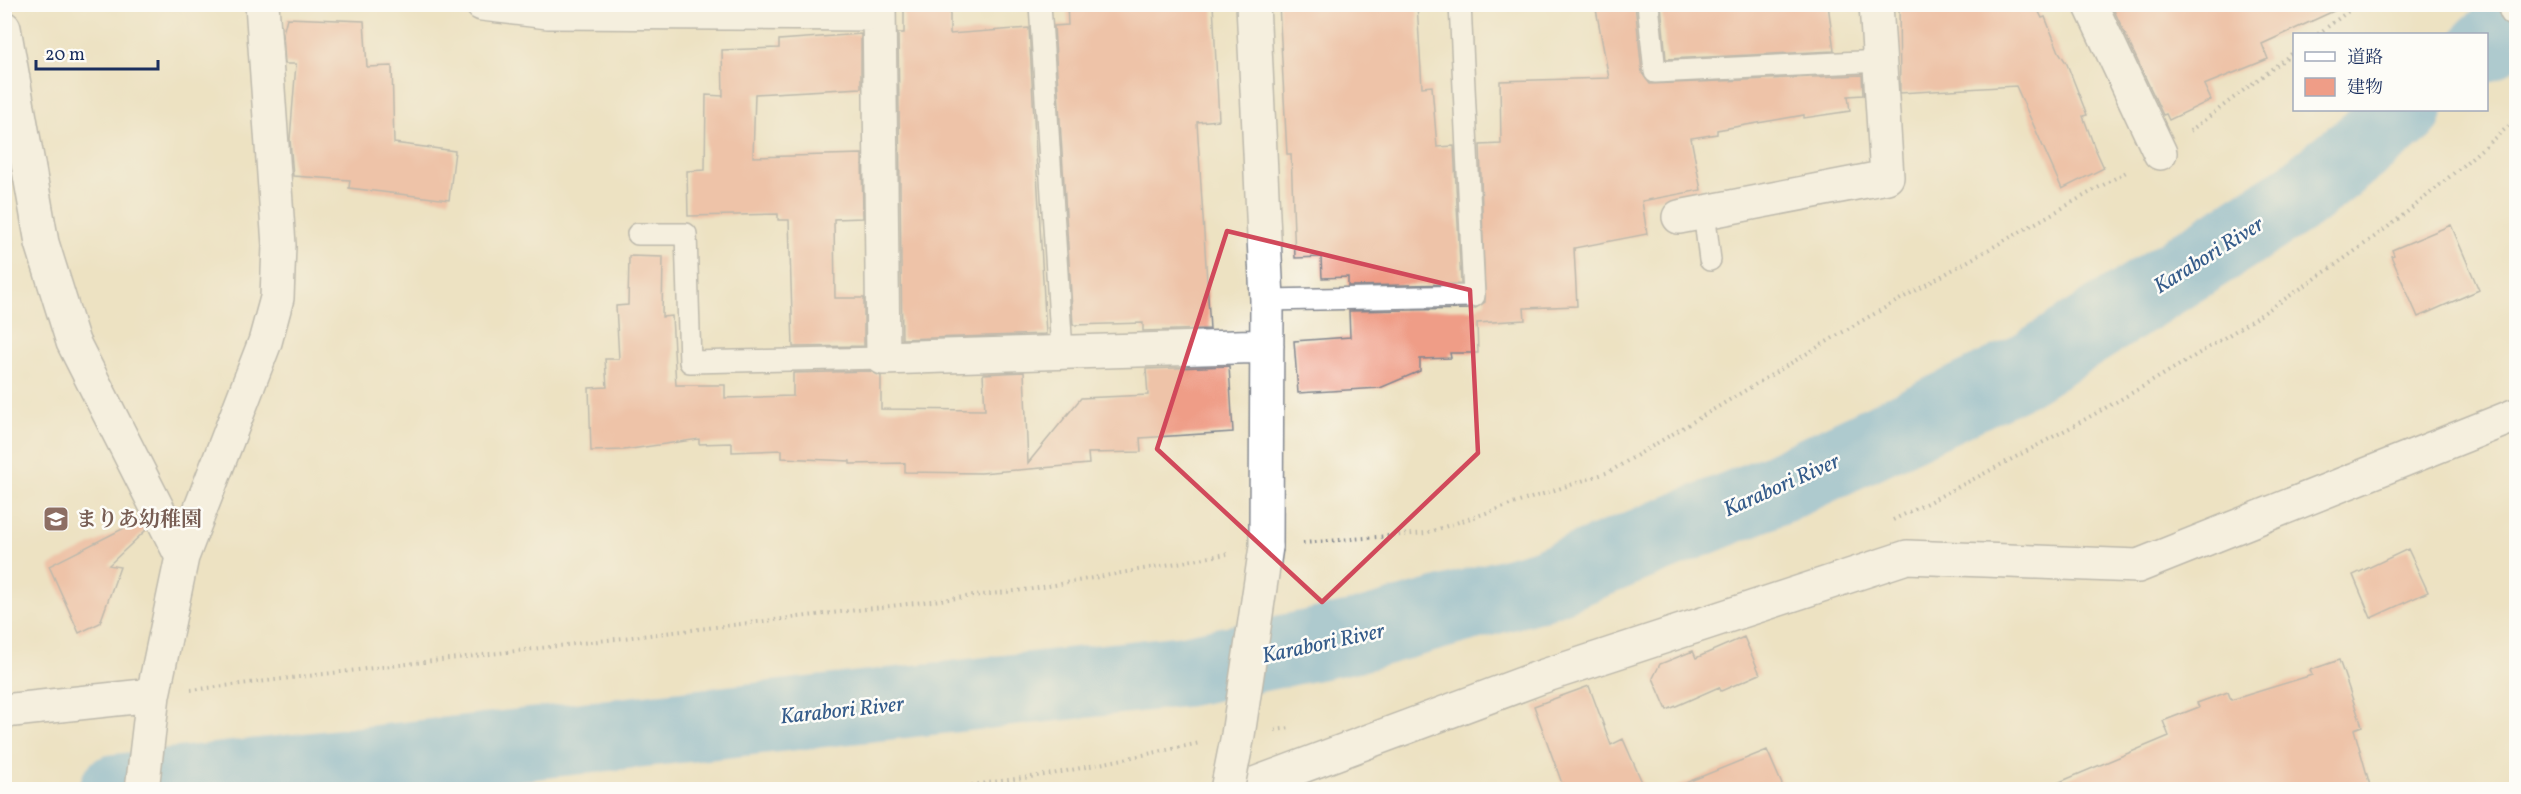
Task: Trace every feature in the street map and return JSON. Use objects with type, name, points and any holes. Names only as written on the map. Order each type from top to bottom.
[{"type":"street","points":[[142,789],[152,701],[182,557],[265,342],[277,298],[279,245],[262,4]]},
{"type":"street","points":[[482,4],[548,12],[879,9],[883,358],[1267,346]]},
{"type":"street","points":[[1227,789],[1238,735],[1266,547],[1267,300],[1253,4]]},
{"type":"street","points":[[1691,214],[1887,177],[1876,4]]},
{"type":"street","points":[[2090,4],[2160,153]]},
{"type":"street","points":[[2514,4],[2517,10]]},
{"type":"street","points":[[4,28],[42,243],[73,342],[182,557]]},
{"type":"street","points":[[1238,789],[1541,677],[1906,557],[2138,566],[2517,415]]},
{"type":"street","points":[[4,711],[152,701]]},
{"type":"lane","points":[[1040,4],[1062,352]]},
{"type":"lane","points":[[1267,300],[1474,296],[1460,4]]},
{"type":"lane","points":[[1648,4],[1656,72],[1881,61]]},
{"type":"lane","points":[[1691,214],[1710,260]]},
{"type":"lane","points":[[638,234],[686,234],[690,362],[883,358]]},
{"type":"path","points":[[2319,33],[2358,4]]},
{"type":"path","points":[[152,701],[1032,589],[1266,547],[1426,532],[1609,472],[1869,318],[2160,153],[2293,53]]},
{"type":"path","points":[[1890,521],[1998,466],[2185,363],[2378,235],[2517,120]]},
{"type":"path","points":[[936,789],[1052,774],[1238,735],[1293,728]]},
{"type":"highlighted area","points":[[1227,231],[1470,290],[1478,453],[1322,602],[1157,449]]},
{"type":"building","points":[[904,4],[950,4],[950,34],[1029,28],[1046,334],[902,339],[898,33],[904,33]]},
{"type":"building","points":[[1067,4],[1213,4],[1219,120],[1197,122],[1210,329],[1143,331],[1143,323],[1073,325],[1054,26],[1068,25]]},
{"type":"building","points":[[1279,4],[1417,4],[1422,87],[1432,86],[1437,147],[1454,146],[1461,284],[1348,286],[1348,277],[1322,278],[1321,257],[1295,258],[1291,154],[1287,154]]},
{"type":"building","points":[[1595,4],[1635,4],[1642,73],[1650,84],[1862,75],[1863,95],[1848,96],[1850,111],[1804,118],[1804,115],[1717,130],[1717,134],[1691,138],[1701,190],[1642,201],[1647,234],[1574,248],[1577,306],[1524,308],[1525,320],[1477,323],[1478,353],[1450,353],[1451,358],[1420,359],[1420,371],[1380,388],[1298,393],[1294,341],[1350,337],[1349,311],[1474,309],[1485,302],[1480,145],[1501,144],[1500,81],[1609,78]]},
{"type":"building","points":[[1661,4],[1828,4],[1834,51],[1666,59]]},
{"type":"building","points":[[1899,4],[2035,4],[2042,18],[2045,17],[2059,52],[2067,64],[2087,115],[2083,116],[2104,168],[2062,189],[2016,86],[1900,93]]},
{"type":"building","points":[[2111,4],[2349,4],[2262,44],[2268,59],[2204,85],[2211,100],[2169,120],[2166,114],[2163,115]]},
{"type":"building","points":[[287,18],[364,21],[367,67],[392,66],[394,143],[455,151],[449,200],[349,188],[350,180],[293,176],[290,139],[296,64],[285,64],[283,33]]},
{"type":"building","points":[[861,34],[861,88],[755,94],[753,157],[862,154],[863,218],[834,219],[835,298],[864,298],[864,346],[793,347],[789,220],[778,220],[778,214],[688,216],[687,171],[705,170],[706,95],[723,96],[722,50],[779,48],[779,40]]},
{"type":"building","points":[[2451,225],[2479,290],[2418,317],[2391,256],[2394,255],[2392,250]]},
{"type":"building","points":[[629,256],[663,257],[662,317],[672,316],[676,385],[725,385],[725,398],[793,396],[793,373],[870,371],[881,376],[881,409],[985,410],[983,374],[1024,372],[1028,463],[1081,398],[1148,395],[1146,369],[1229,366],[1233,432],[1140,438],[1141,452],[1088,453],[1089,464],[981,473],[905,472],[905,463],[850,464],[850,461],[782,458],[782,450],[732,452],[732,443],[699,444],[699,439],[624,450],[591,451],[589,388],[607,387],[605,359],[619,359],[616,306],[628,305]]},
{"type":"building","points":[[142,519],[147,529],[109,565],[120,567],[100,623],[79,633],[49,566]]},
{"type":"building","points":[[2408,549],[2428,592],[2371,618],[2353,575]]},
{"type":"building","points":[[1744,637],[1760,674],[1721,691],[1719,687],[1667,710],[1653,678],[1660,664],[1693,651],[1696,658]]},
{"type":"building","points":[[2339,660],[2362,726],[2354,729],[2371,789],[2043,789],[2169,736],[2163,721],[2199,707],[2197,703],[2228,692],[2231,700],[2312,675],[2310,670]]},
{"type":"building","points":[[1589,686],[1611,745],[1623,739],[1645,789],[1564,789],[1534,706]]},
{"type":"building","points":[[1767,750],[1784,789],[1673,788]]},
{"type":"waterway","name":"Karabori River","points":[[2488,44],[2516,22]]},
{"type":"waterway","name":"Karabori River","points":[[115,790],[1184,671],[1362,635],[1541,585],[1779,488],[2025,370],[2298,197],[2406,111]]},
{"type":"place","name":"まりあ幼稚園","points":[[56,519]]}]
